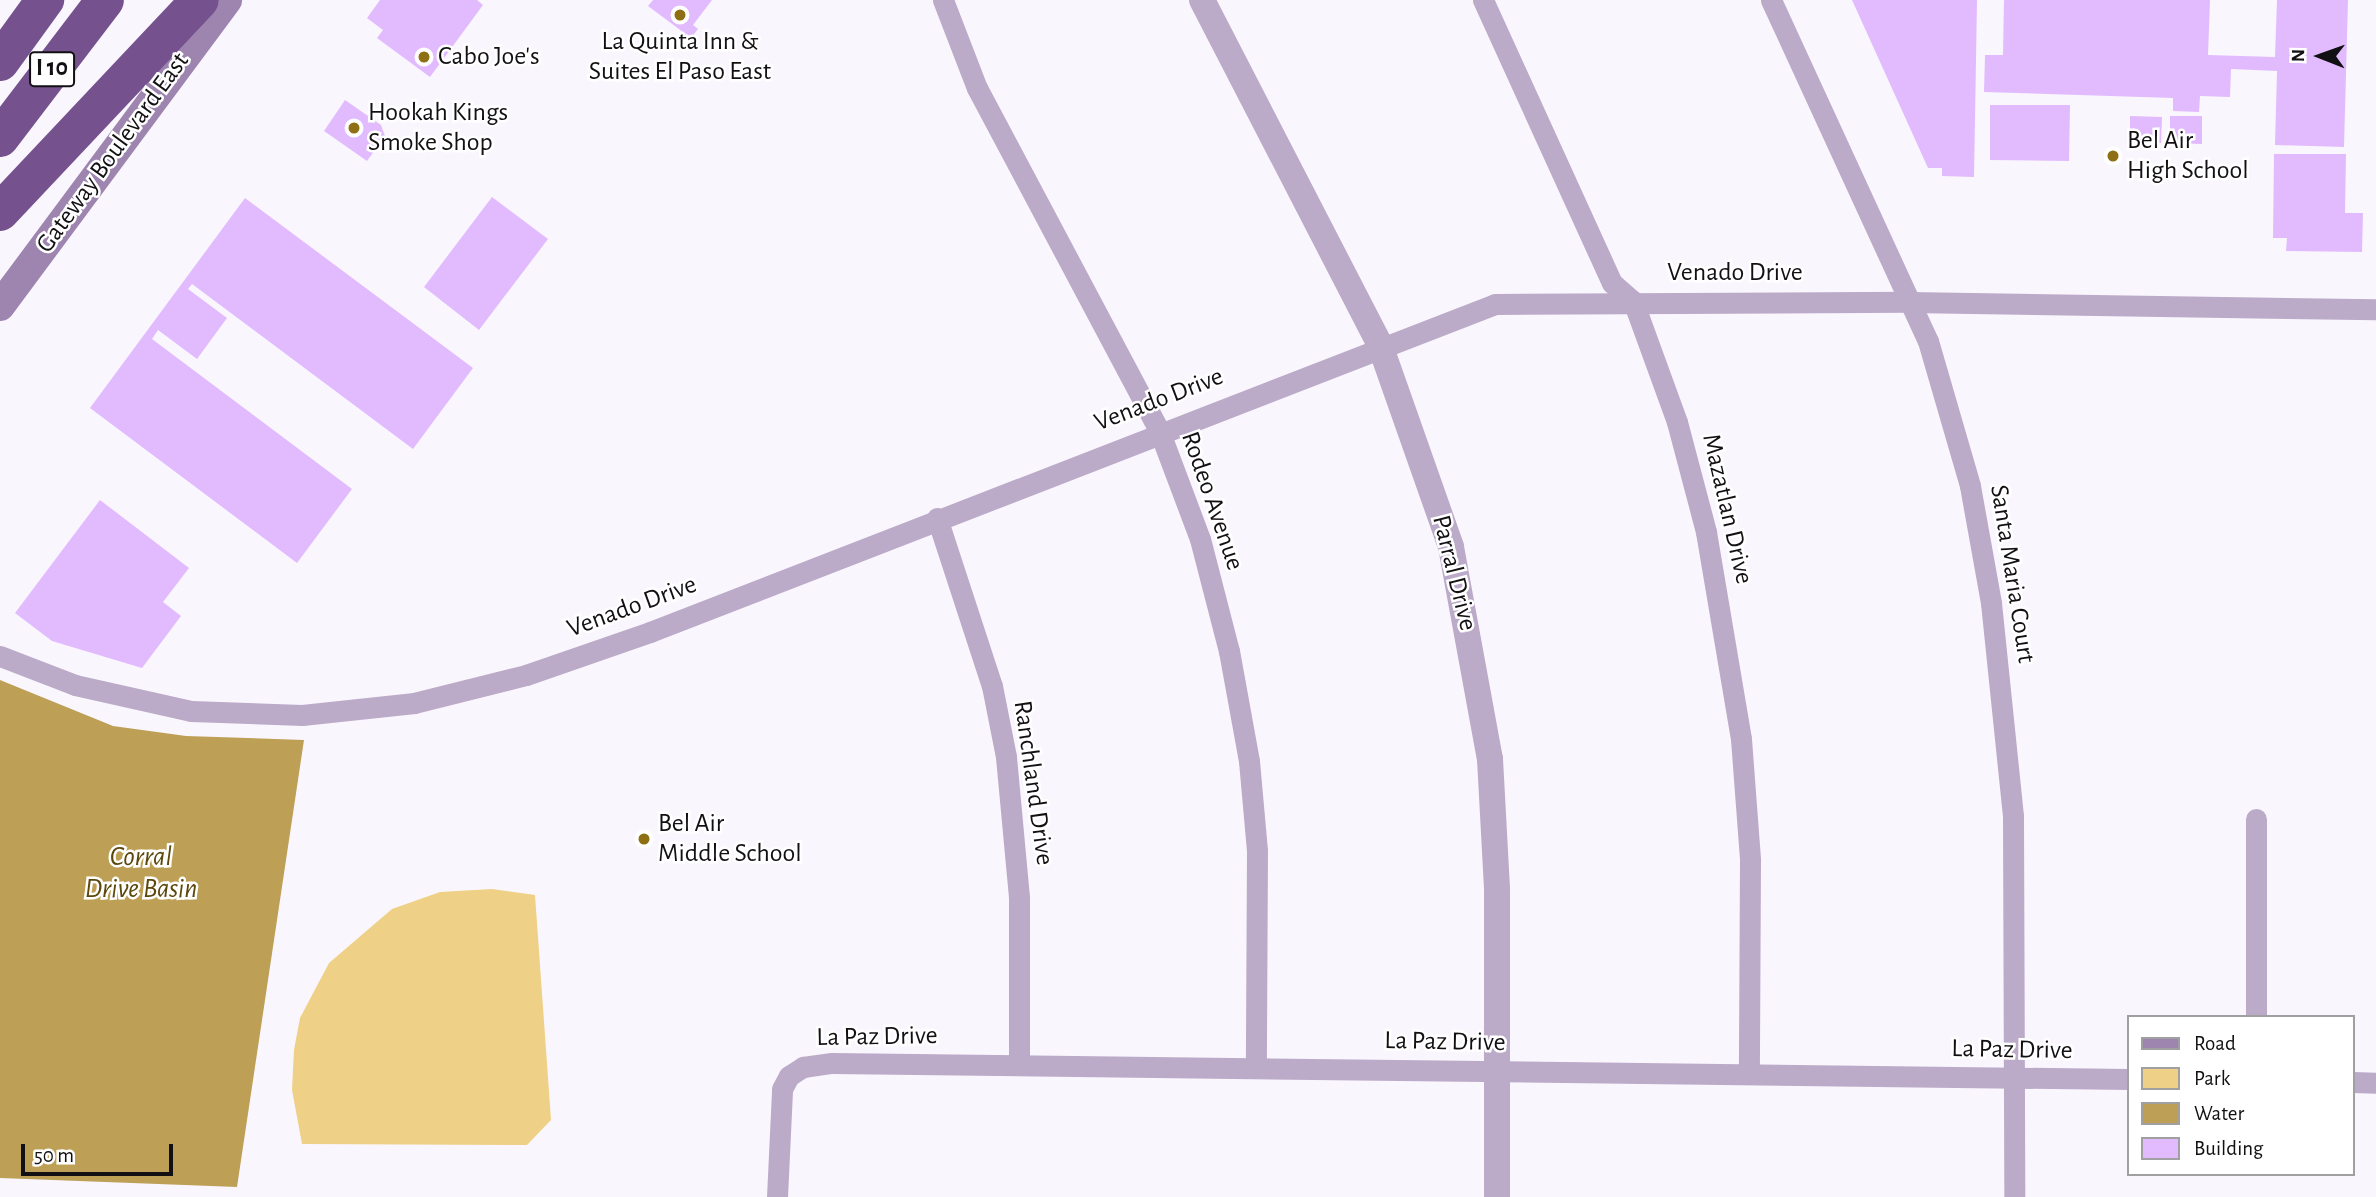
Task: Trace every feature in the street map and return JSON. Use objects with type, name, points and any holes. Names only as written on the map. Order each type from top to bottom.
[{"type":"highway","name":"I 10","points":[[0,61],[45,0]]},
{"type":"highway","name":"I 10","points":[[0,138],[105,0]]},
{"type":"highway","points":[[0,212],[200,0]]},
{"type":"main road","name":"Gateway Boulevard East","points":[[0,306],[226,0]]},
{"type":"street","name":"Rodeo Avenue","points":[[943,0],[977,88],[1159,430],[1200,539],[1229,651],[1249,761],[1257,850],[1256,1067]]},
{"type":"street","name":"Parral Drive","points":[[1202,0],[1380,345],[1451,547],[1472,647],[1491,772],[1500,1070],[1497,1197]]},
{"type":"street","name":"Mazatlan Drive","points":[[1483,0],[1612,283],[1633,301],[1677,422],[1729,646],[1750,860],[1749,1074]]},
{"type":"street","name":"Santa Maria Court","points":[[1771,0],[1909,302],[1950,411],[1991,603],[2013,816],[2014,1197]]},
{"type":"street","name":"Venado Drive","points":[[0,656],[75,685],[191,711],[302,716],[374,709],[526,675],[1380,345],[1495,304],[1633,301],[1909,302],[2376,309]]},
{"type":"street","name":"Ranchland Drive","points":[[937,517],[992,686],[1006,757],[1019,897],[1019,1064]]},
{"type":"street","points":[[2256,819],[2256,1015]]},
{"type":"street","name":"La Paz Drive","points":[[777,1197],[779,1100],[789,1076],[803,1067],[1019,1064],[2128,1079]]},
{"type":"street","points":[[2355,1082],[2376,1083]]},
{"type":"green space","points":[[492,889],[535,895],[551,1120],[527,1145],[302,1144],[292,1090],[294,1050],[300,1018],[329,963],[392,909],[440,892]]},
{"type":"water","name":"Corral Drive Basin","points":[[0,680],[113,726],[186,736],[304,740],[237,1187],[0,1178]]},
{"type":"building","name":"Cabo Joe's","points":[[380,0],[477,0],[483,5],[430,77],[377,38],[383,30],[367,18]]},
{"type":"building","name":"La Quinta Inn & Suites El Paso East","points":[[653,0],[712,0],[693,25],[698,29],[691,38],[648,6]]},
{"type":"building","points":[[1852,0],[1977,0],[1974,177],[1942,176],[1942,168],[1928,168]]},
{"type":"building","points":[[2004,0],[2210,0],[2208,55],[2275,57],[2277,0],[2348,0],[2344,147],[2275,145],[2277,71],[2231,69],[2230,97],[2200,96],[2199,112],[2173,111],[2173,98],[1984,92],[1985,55],[2003,55]]},
{"type":"building","name":"Hookah Kings Smoke Shop","points":[[345,100],[381,125],[385,136],[367,161],[324,131]]},
{"type":"building","points":[[1990,105],[2070,105],[2069,161],[1990,160]]},
{"type":"building","points":[[2130,116],[2162,117],[2161,143],[2130,142]]},
{"type":"building","points":[[2170,116],[2202,116],[2202,144],[2170,143]]},
{"type":"building","points":[[2274,154],[2346,154],[2345,213],[2363,213],[2362,252],[2286,251],[2287,238],[2273,238]]},
{"type":"building","points":[[492,197],[548,239],[479,330],[424,287]]},
{"type":"building","points":[[245,198],[473,368],[413,449],[192,284],[188,289],[227,318],[197,359],[158,330],[152,339],[352,489],[297,563],[90,408]]},
{"type":"building","points":[[100,500],[189,568],[163,602],[181,616],[142,668],[52,641],[15,613]]},
{"type":"place","name":"La Quinta Inn & Suites El Paso East","points":[[680,15]]},
{"type":"place","name":"Cabo Joe's","points":[[424,57]]},
{"type":"place","name":"Hookah Kings Smoke Shop","points":[[354,128]]},
{"type":"place","name":"Bel Air High School","points":[[2113,156]]},
{"type":"place","name":"Bel Air Middle School","points":[[644,839]]}]
